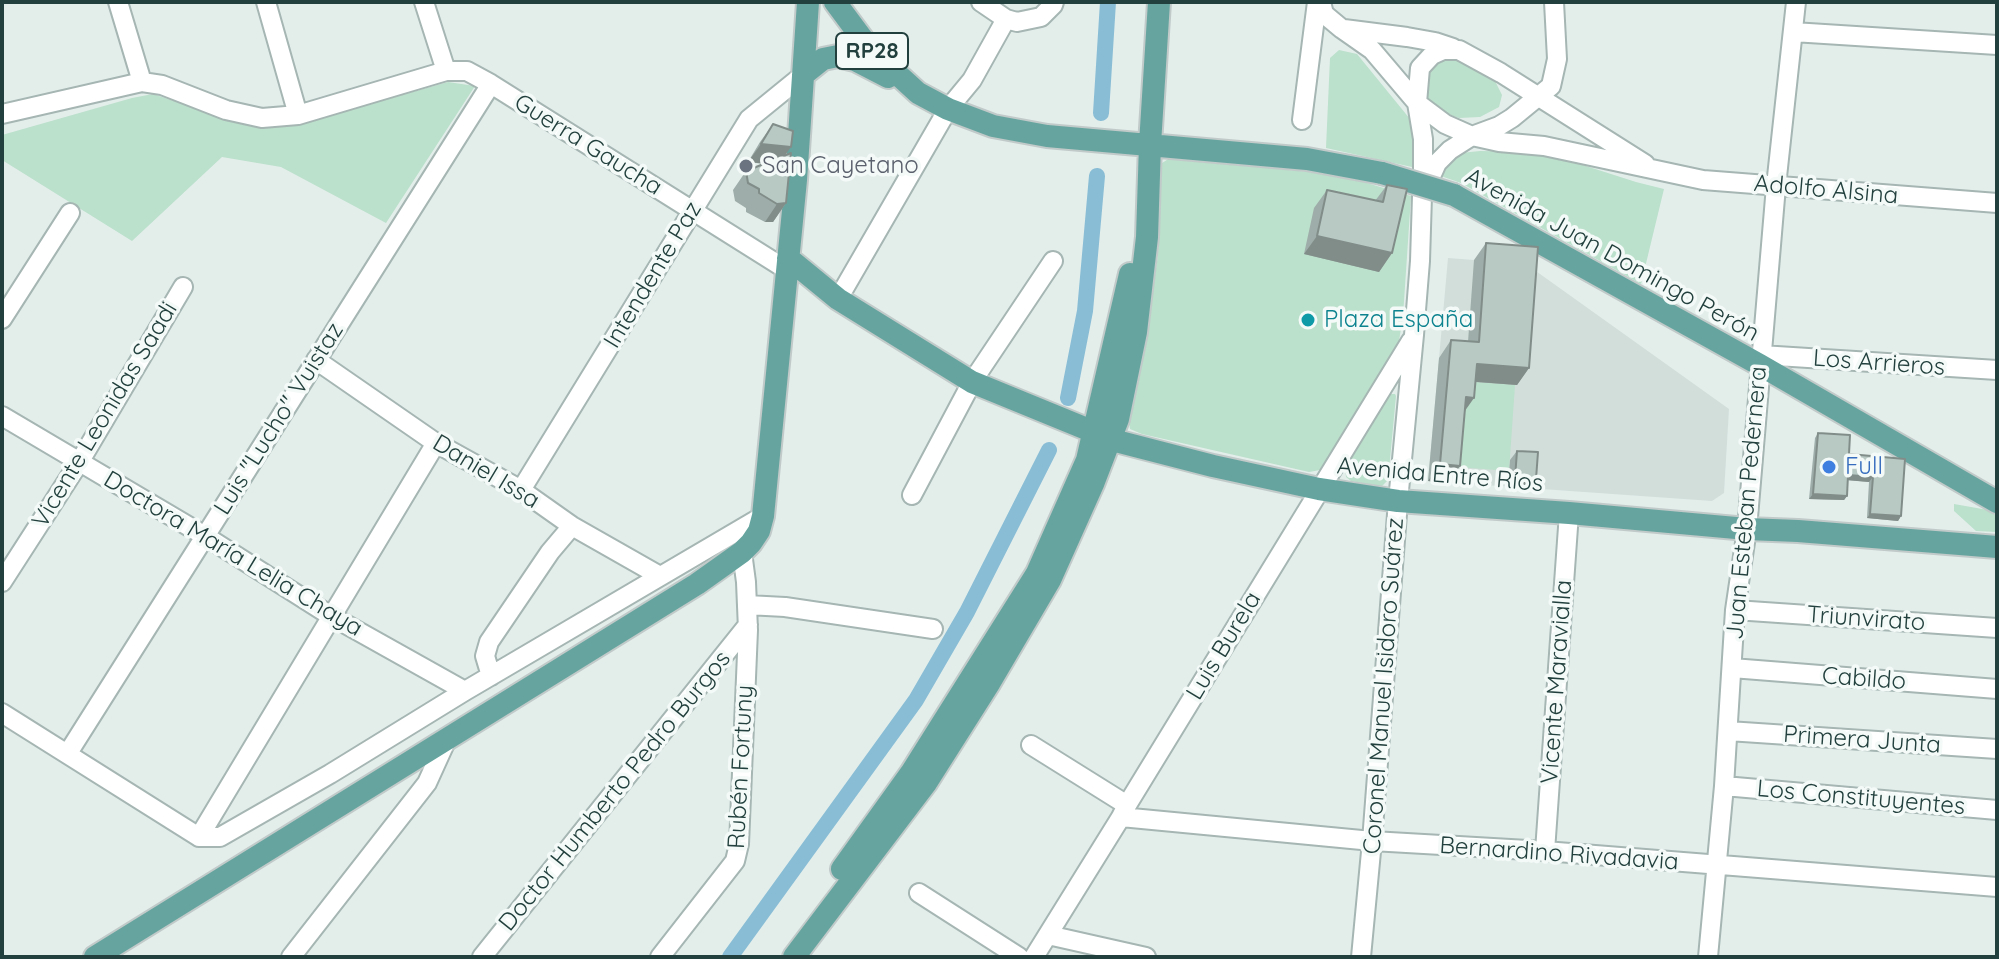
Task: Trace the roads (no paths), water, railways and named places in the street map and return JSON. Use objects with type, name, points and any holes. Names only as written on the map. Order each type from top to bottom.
[{"type":"main road","name":"RP28","points":[[803,75],[808,2]]},
{"type":"main road","name":"Avenida Juan Domingo Perón","points":[[835,2],[870,49],[918,93],[948,109],[993,126],[1047,136],[1307,159],[1382,173],[1454,195],[1760,360],[1997,502]]},
{"type":"main road","points":[[779,957],[911,773],[1037,573],[1087,460],[1102,435],[1118,419],[1136,332],[1147,237],[1143,143],[1152,2]]},
{"type":"main road","points":[[1143,143],[1159,2]]},
{"type":"main road","points":[[106,954],[697,584],[751,543],[759,531],[763,516],[796,180],[803,75],[823,59],[847,57],[918,93]]},
{"type":"main road","name":"Avenida Entre Ríos","points":[[788,264],[838,299],[972,382],[1102,435],[1213,466],[1319,489],[1398,501],[1997,547]]},
{"type":"main road","points":[[794,957],[926,783],[990,682],[1050,580],[1078,521],[1102,435]]},
{"type":"street","points":[[118,2],[142,82]]},
{"type":"street","points":[[266,2],[298,115]]},
{"type":"street","points":[[2,114],[142,82],[162,85],[226,110],[262,118],[298,115],[446,71],[424,2]]},
{"type":"street","points":[[981,2],[1006,19],[1017,22],[1041,17],[1054,2]]},
{"type":"street","points":[[1319,2],[1324,14],[1342,29]]},
{"type":"street","points":[[1302,120],[1319,2]]},
{"type":"street","name":"Coronel Manuel Isidoro Suárez","points":[[1361,957],[1420,261],[1422,196],[1437,163],[1450,150],[1512,118],[1551,86],[1557,59],[1554,2]]},
{"type":"street","name":"Juan Esteban Pedernera","points":[[1708,957],[1724,786],[1735,610],[1747,529],[1776,186],[1796,2]]},
{"type":"street","points":[[838,299],[948,109],[972,80],[1006,19]]},
{"type":"street","name":"Adolfo Alsina","points":[[1342,29],[1435,42],[1459,50],[1540,97],[1655,171]]},
{"type":"street","name":"Adolfo Alsina","points":[[1342,29],[1372,50],[1417,103],[1445,124],[1472,136],[1544,146],[1703,180],[1997,203]]},
{"type":"street","points":[[1793,32],[1997,45]]},
{"type":"street","points":[[1422,196],[1423,139],[1417,103],[1420,68],[1432,55],[1443,50],[1459,50]]},
{"type":"street","name":"Guerra Gaucha","points":[[446,71],[467,71],[491,84],[692,210],[788,264]]},
{"type":"street","name":"Intendente Paz","points":[[521,490],[749,119],[803,75]]},
{"type":"street","name":"Luis \"Lucho\" Vuistaz","points":[[68,753],[491,84]]},
{"type":"street","points":[[2,319],[70,213]]},
{"type":"street","points":[[912,495],[972,382],[1053,261]]},
{"type":"street","name":"Vicente Leonidas Saadi","points":[[2,582],[80,461],[183,287]]},
{"type":"street","name":"Luis Burela","points":[[1034,957],[1414,335]]},
{"type":"street","name":"Daniel Issa","points":[[316,360],[436,443],[521,490],[572,526],[660,576]]},
{"type":"street","name":"Los Arrieros","points":[[1760,360],[1997,370]]},
{"type":"street","name":"Doctora María Lelia Chaya","points":[[2,416],[205,536],[331,616],[465,691]]},
{"type":"street","points":[[199,837],[436,443]]},
{"type":"street","name":"Vicente Maravialla","points":[[1545,851],[1569,513]]},
{"type":"street","points":[[2,713],[199,837],[220,837],[763,516]]},
{"type":"street","points":[[491,676],[485,656],[489,642],[550,552],[572,526]]},
{"type":"street","name":"Rubén Fortuny","points":[[660,957],[735,861],[739,844],[748,625],[742,552]]},
{"type":"street","points":[[747,605],[785,607],[933,629]]},
{"type":"street","name":"Triunvirato","points":[[1735,610],[1997,628]]},
{"type":"street","name":"Doctor Humberto Pedro Burgos","points":[[482,957],[748,625]]},
{"type":"street","name":"Cabildo","points":[[1732,668],[1997,689]]},
{"type":"street","name":"Primera Junta","points":[[1728,731],[1997,749]]},
{"type":"street","points":[[291,957],[427,783],[447,739]]},
{"type":"street","name":"Bernardino Rivadavia","points":[[1031,745],[1124,811],[1372,841],[1545,851],[1997,887]]},
{"type":"street","name":"Los Constituyentes","points":[[1724,786],[1997,810]]},
{"type":"street","points":[[919,893],[1019,957]]},
{"type":"street","points":[[1048,935],[1146,957]]},
{"type":"waterway","points":[[1101,113],[1108,2]]},
{"type":"waterway","points":[[1068,398],[1085,311],[1097,176]]},
{"type":"waterway","points":[[730,957],[916,700],[967,612],[1049,450]]},
{"type":"place","name":"San Cayetano","points":[[746,166]]},
{"type":"place","name":"Plaza España","points":[[1308,320]]},
{"type":"place","name":"Full","points":[[1829,467]]}]
